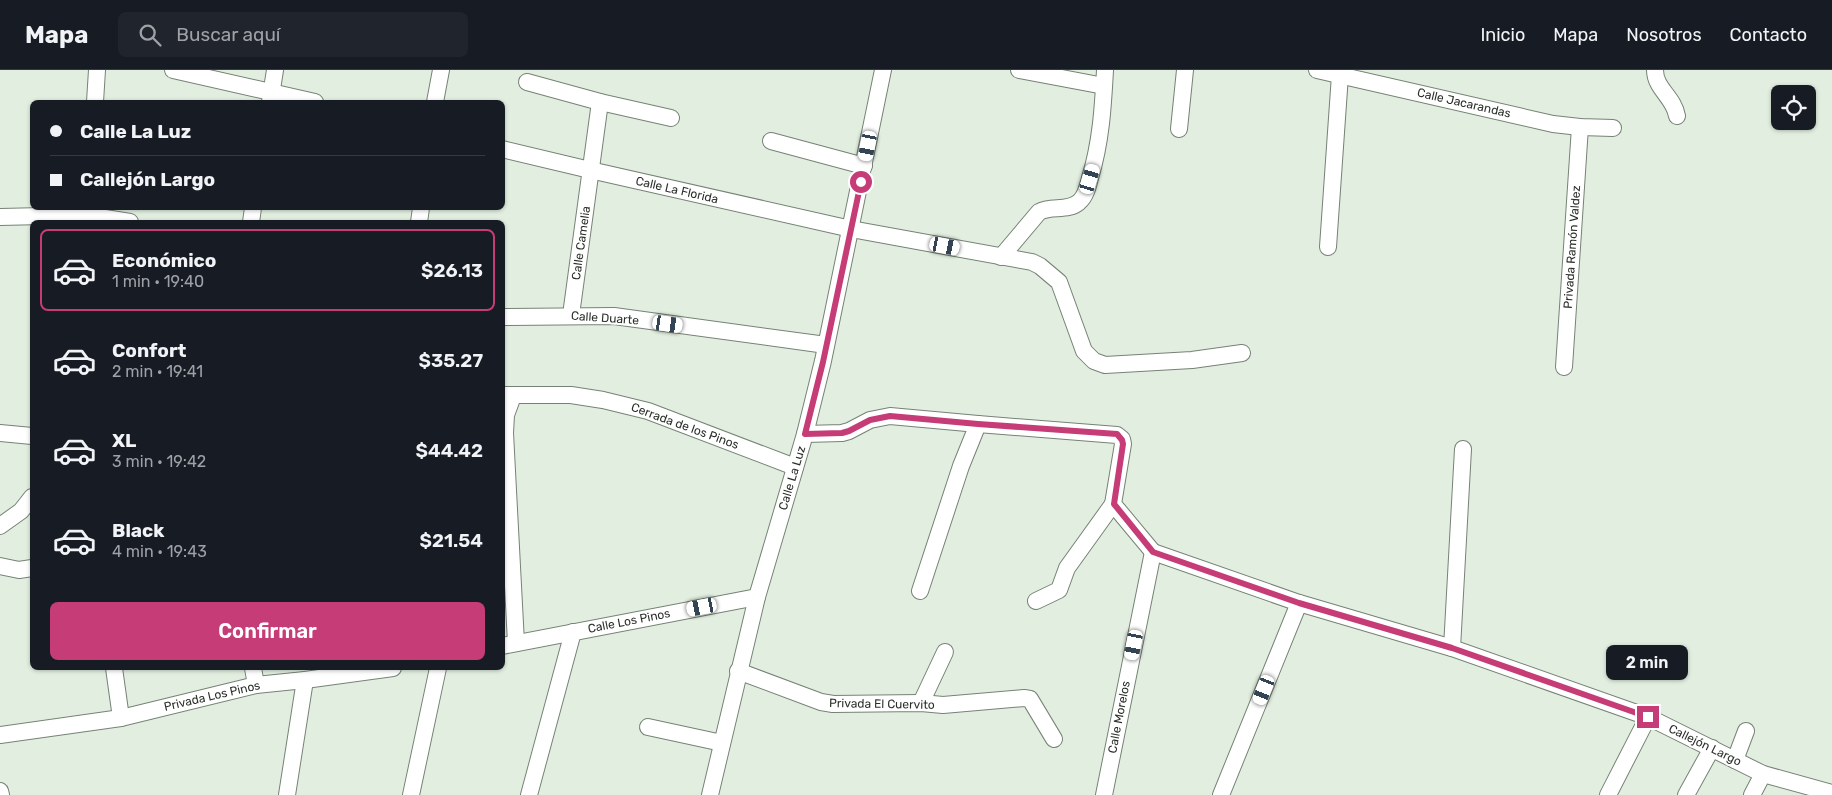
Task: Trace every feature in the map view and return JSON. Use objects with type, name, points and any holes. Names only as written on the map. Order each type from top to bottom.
[{"type":"street","points":[[95,100],[97,70]]},
{"type":"street","points":[[173,70],[271,97],[298,100]]},
{"type":"street","points":[[271,97],[275,70]]},
{"type":"street","points":[[435,100],[441,70]]},
{"type":"street","name":"Calle La Luz","points":[[710,795],[757,597],[805,434],[823,362],[852,229],[883,70]]},
{"type":"street","points":[[1001,257],[1038,212],[1044,208],[1074,206],[1080,202],[1085,194],[1099,143],[1105,78],[1019,70]]},
{"type":"street","points":[[1179,129],[1185,70]]},
{"type":"street","name":"Calle Jacarandas","points":[[1316,70],[1553,124],[1613,128]]},
{"type":"street","points":[[1655,70],[1659,86],[1674,104],[1677,116]]},
{"type":"street","points":[[1328,247],[1340,75]]},
{"type":"street","points":[[527,82],[600,102],[671,118]]},
{"type":"street","name":"Calle Camelia","points":[[571,316],[600,102]]},
{"type":"street","name":"Privada Ramón Valdez","points":[[1564,367],[1580,127]]},
{"type":"street","points":[[771,141],[864,166]]},
{"type":"street","name":"Calle La Florida","points":[[505,150],[852,229],[1032,262],[1040,266],[1058,282],[1084,351],[1094,361],[1105,365],[1192,360],[1242,353]]},
{"type":"street","points":[[0,217],[86,215],[117,220]]},
{"type":"street","name":"Calle Duarte","points":[[505,317],[614,316],[826,345]]},
{"type":"street","points":[[505,424],[508,395]]},
{"type":"street","name":"Cerrada de los Pinos","points":[[508,395],[570,395],[621,404],[648,411],[795,467]]},
{"type":"street","points":[[805,434],[842,433],[870,420],[890,416],[1117,434],[1123,444],[1114,504],[1067,568],[1059,590],[1036,601]]},
{"type":"street","points":[[920,591],[961,466],[978,424]]},
{"type":"street","points":[[0,433],[30,436]]},
{"type":"street","points":[[1452,648],[1463,449]]},
{"type":"street","points":[[505,468],[510,645]]},
{"type":"street","points":[[0,526],[21,511],[30,500]]},
{"type":"street","points":[[1114,504],[1153,552]]},
{"type":"street","name":"Callejón Largo","points":[[1153,552],[1299,603],[1452,648],[1648,717],[1763,774],[1832,793]]},
{"type":"street","name":"Calle Morelos","points":[[1104,795],[1153,552]]},
{"type":"street","points":[[0,566],[19,570],[30,568]]},
{"type":"street","name":"Calle Los Pinos","points":[[510,645],[757,597]]},
{"type":"street","points":[[1222,795],[1299,603]]},
{"type":"street","points":[[529,795],[573,632]]},
{"type":"street","points":[[920,703],[945,652]]},
{"type":"street","points":[[114,670],[121,718]]},
{"type":"street","points":[[253,670],[256,685]]},
{"type":"street","name":"Privada Los Pinos","points":[[0,735],[121,718],[256,685],[378,670]]},
{"type":"street","points":[[411,795],[438,670]]},
{"type":"street","name":"Privada El Cuervito","points":[[738,672],[821,702],[833,704],[920,703],[943,705],[1002,698],[1030,699],[1054,739]]},
{"type":"street","points":[[287,795],[305,680]]},
{"type":"street","points":[[1608,795],[1648,717]]},
{"type":"street","points":[[648,727],[722,742]]},
{"type":"street","points":[[1735,760],[1746,731]]},
{"type":"street","points":[[1686,795],[1712,748]]},
{"type":"street","points":[[1752,795],[1763,774]]},
{"type":"street","points":[[0,791],[1,795]]},
{"type":"route","points":[[861,182],[823,362],[805,434],[842,433],[870,420],[890,416],[1117,434],[1120,436],[1123,444],[1114,504],[1153,552],[1299,603],[1452,648],[1648,717]]}]
